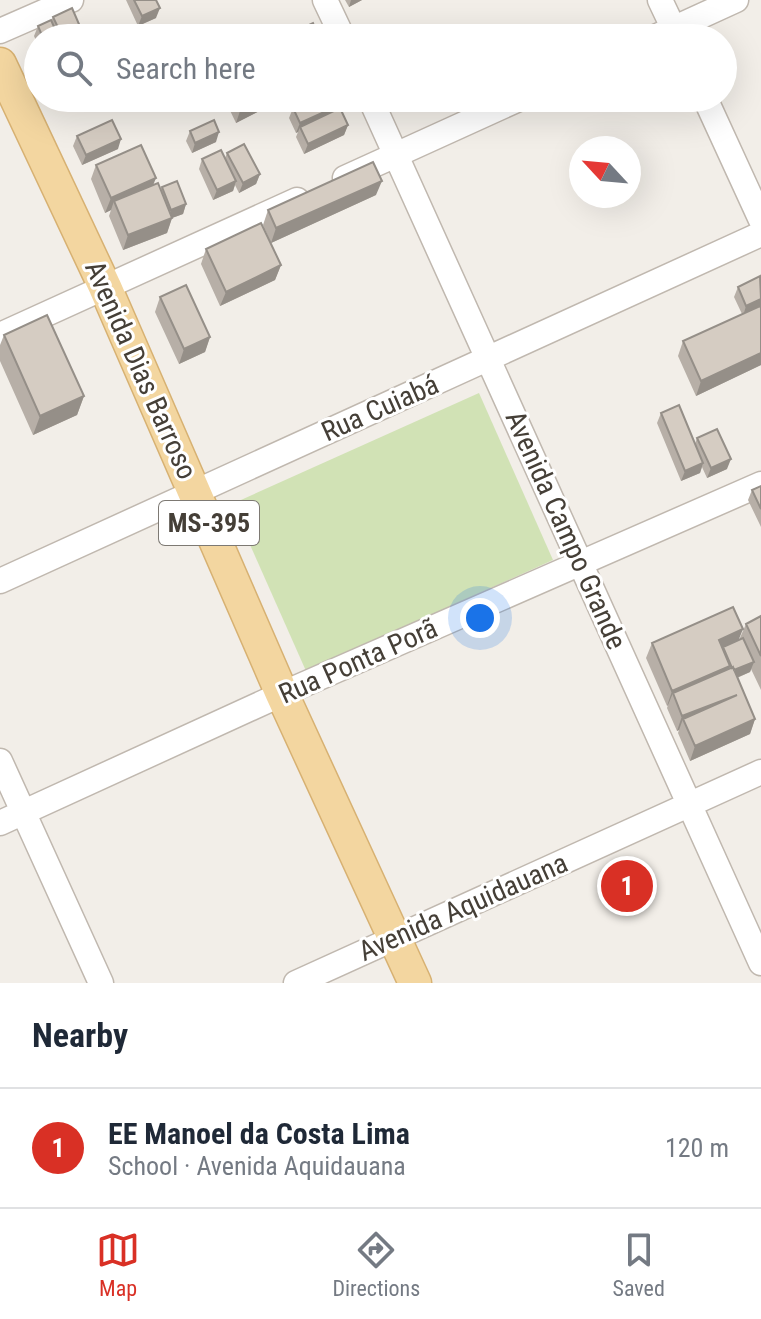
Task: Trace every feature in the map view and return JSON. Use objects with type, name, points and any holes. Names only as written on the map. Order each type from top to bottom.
[{"type":"main road","name":"Avenida Dias Barroso","points":[[0,64],[105,287],[282,694],[415,983]]},
{"type":"street","points":[[0,31],[71,0]]},
{"type":"street","points":[[325,0],[336,24]]},
{"type":"street","points":[[660,0],[665,24]]},
{"type":"street","points":[[689,24],[736,0]]},
{"type":"street","name":"Avenida Campo Grande","points":[[376,112],[761,963]]},
{"type":"street","points":[[0,335],[490,112]]},
{"type":"street","points":[[711,112],[761,220]]},
{"type":"street","name":"Rua Cuiabá","points":[[0,581],[761,234]]},
{"type":"street","name":"Rua Ponta Porã","points":[[0,823],[282,694],[761,484]]},
{"type":"street","points":[[0,761],[101,983]]},
{"type":"street","name":"Avenida Aquidauana","points":[[296,983],[761,772]]},
{"type":"green space","points":[[479,393],[553,560],[306,671],[232,504]]},
{"type":"building","points":[[134,0],[156,0],[160,8],[142,16]]},
{"type":"building","points":[[72,8],[79,24],[56,24],[53,17]]},
{"type":"building","points":[[295,112],[324,112],[300,123]]},
{"type":"building","points":[[332,112],[342,112],[348,125],[308,144],[300,127]]},
{"type":"building","points":[[112,120],[121,139],[86,155],[77,136]]},
{"type":"building","points":[[214,120],[219,132],[195,143],[190,131]]},
{"type":"building","points":[[244,144],[260,174],[243,183],[227,153]]},
{"type":"building","points":[[141,145],[156,178],[111,198],[96,165]]},
{"type":"building","points":[[221,150],[236,181],[217,190],[202,159]]},
{"type":"building","points":[[373,162],[382,181],[276,228],[268,210]]},
{"type":"building","points":[[177,181],[186,204],[171,210],[162,187]]},
{"type":"building","points":[[158,183],[172,218],[128,235],[114,201]]},
{"type":"building","points":[[261,223],[281,265],[226,292],[206,249]]},
{"type":"building","points":[[760,276],[761,299],[746,306],[738,287]]},
{"type":"building","points":[[186,285],[210,337],[184,349],[160,297]]},
{"type":"building","points":[[760,306],[761,353],[701,381],[683,341]]},
{"type":"building","points":[[47,315],[84,396],[40,416],[4,335]]},
{"type":"building","points":[[679,405],[703,463],[685,471],[661,413]]},
{"type":"building","points":[[717,429],[731,459],[711,468],[697,438]]},
{"type":"building","points":[[761,486],[761,509],[752,490]]},
{"type":"building","points":[[733,607],[743,629],[719,640],[730,666],[672,691],[652,643]]},
{"type":"building","points":[[761,616],[761,656],[746,624]]},
{"type":"building","points":[[743,638],[754,662],[734,670],[723,647]]},
{"type":"building","points":[[733,667],[755,719],[695,746],[683,719],[737,695],[682,716],[673,693]]},
{"type":"place","name":"EE Manoel da Costa Lima","points":[[627,886]]}]
